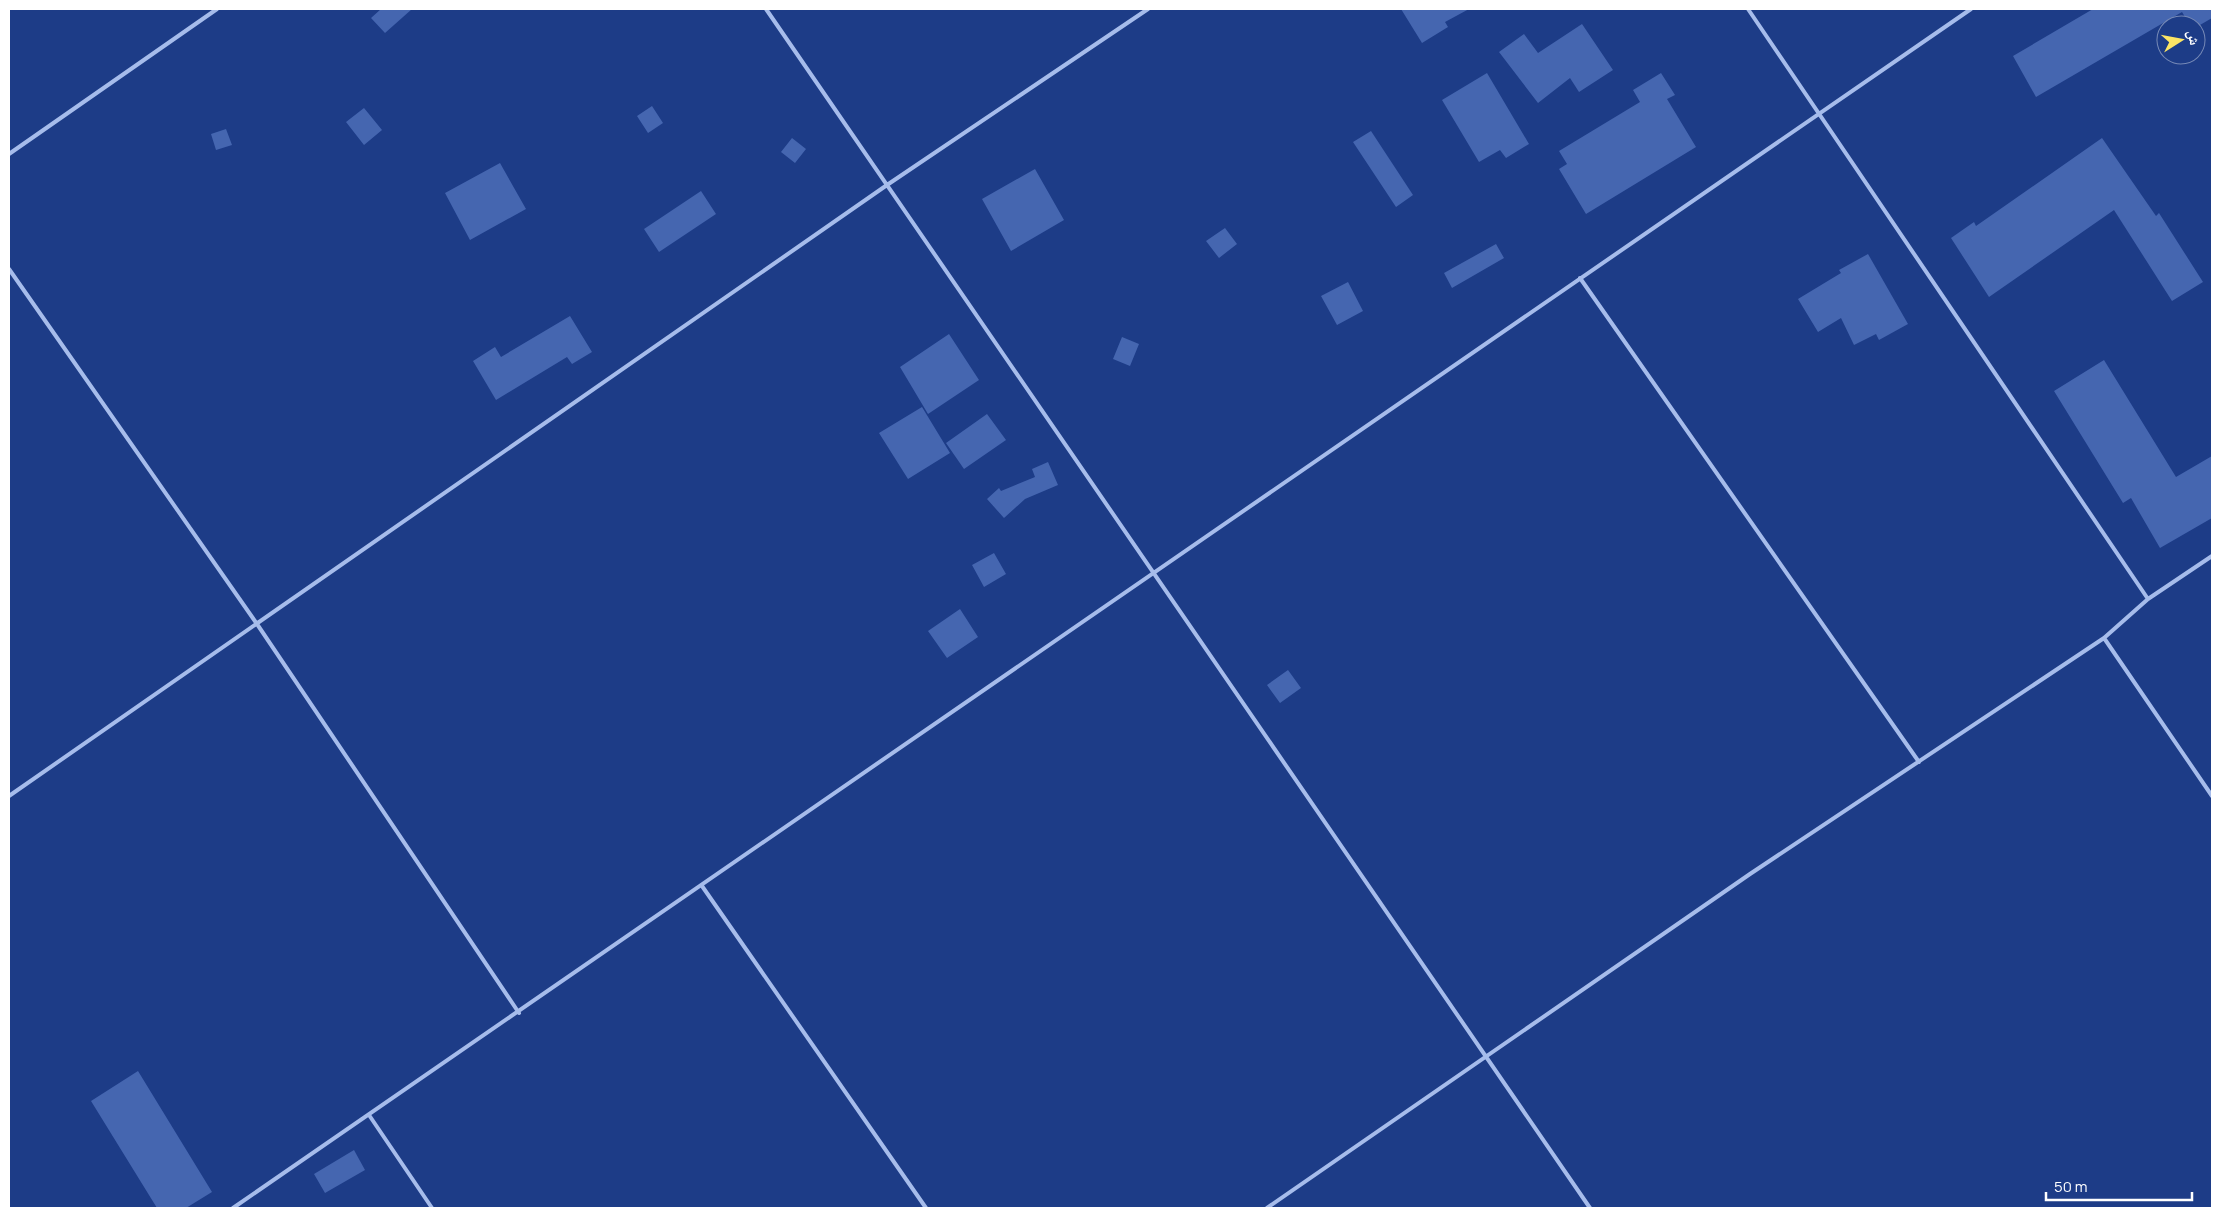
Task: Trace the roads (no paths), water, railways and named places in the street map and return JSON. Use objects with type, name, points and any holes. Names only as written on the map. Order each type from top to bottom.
[{"type":"lane","points":[[9,154],[217,9]]},
{"type":"lane","points":[[766,9],[1590,1208]]},
{"type":"lane","points":[[9,796],[887,185],[1148,9]]},
{"type":"lane","points":[[1748,9],[2148,599]]},
{"type":"lane","points":[[233,1208],[519,1013],[1154,572],[1971,9]]},
{"type":"lane","points":[[9,269],[257,624],[519,1013]]},
{"type":"lane","points":[[1580,278],[1919,762]]},
{"type":"lane","points":[[1267,1208],[1750,874],[2104,638],[2148,599],[2212,556]]},
{"type":"lane","points":[[2104,638],[2212,796]]},
{"type":"lane","points":[[702,886],[926,1208]]},
{"type":"lane","points":[[369,1115],[432,1208]]}]
